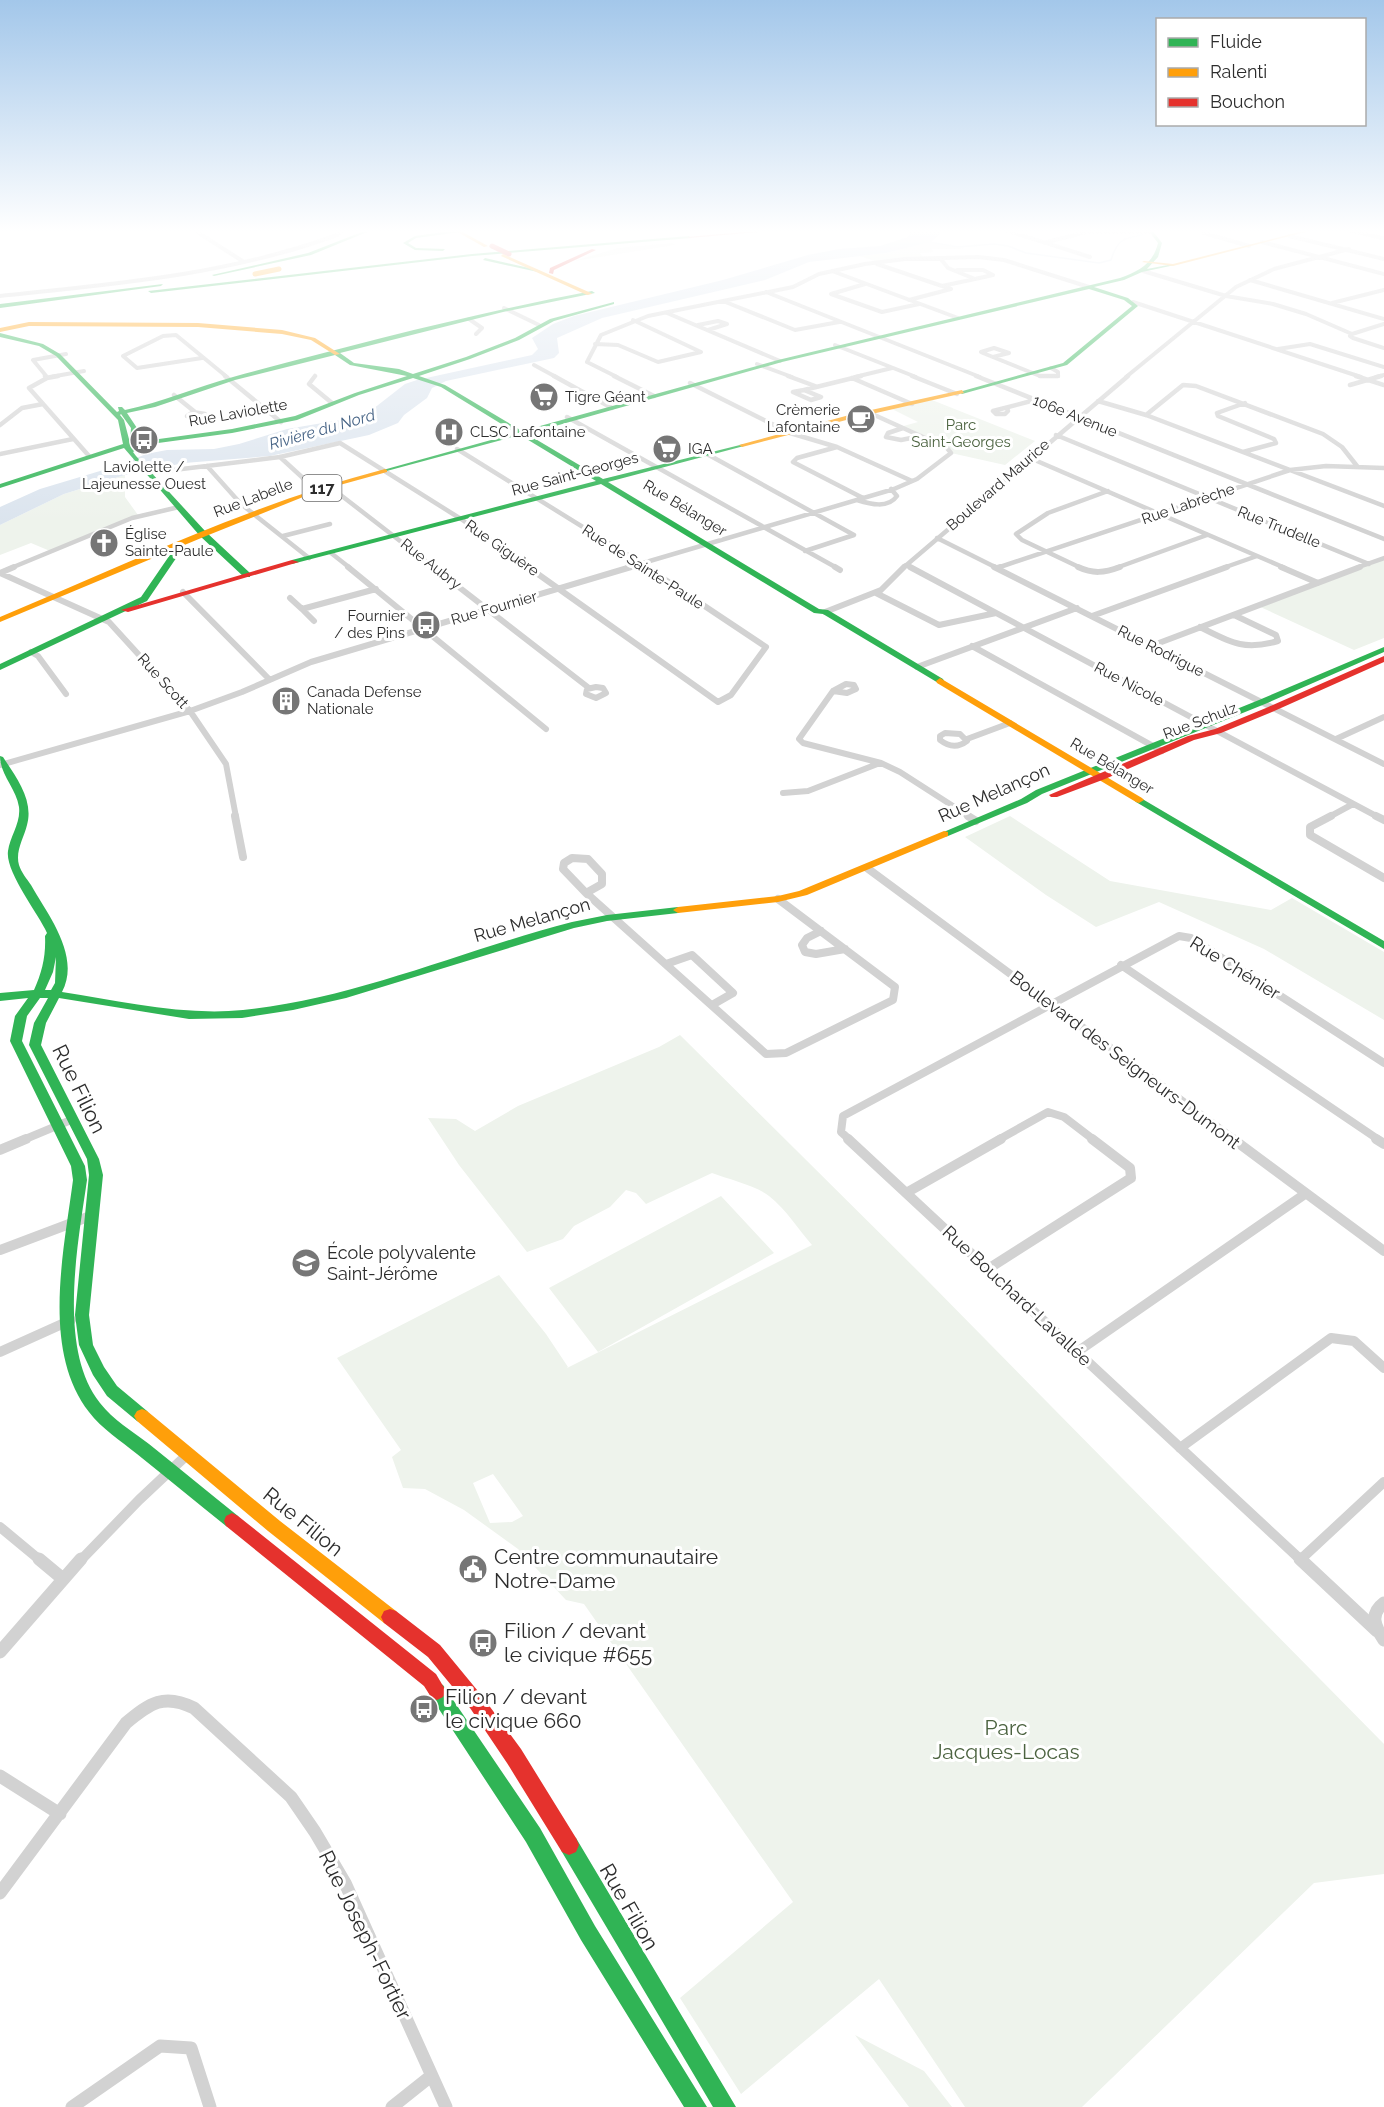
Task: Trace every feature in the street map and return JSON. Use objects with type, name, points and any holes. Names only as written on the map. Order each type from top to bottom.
[{"type":"main road","name":"Rue Bélanger","points":[[0,332],[23,328]]},
{"type":"main road","name":"Rue Bélanger","points":[[212,328],[284,335],[308,341],[356,366],[393,370],[443,386],[824,609],[825,612],[1384,946]]},
{"type":"main road","points":[[118,411],[177,396],[227,379],[428,328]]},
{"type":"main road","points":[[332,352],[433,328]]},
{"type":"main road","name":"Rue Laviolette","points":[[89,456],[281,422],[332,403],[417,377],[512,341],[533,328]]},
{"type":"main road","name":"117","points":[[523,431],[778,360],[908,328]]},
{"type":"main road","name":"Rue Saint-Georges","points":[[0,667],[124,610],[183,592],[707,454],[870,413],[957,394],[1051,368],[1072,360],[1107,328]]},
{"type":"main road","points":[[0,332],[46,343],[62,355],[118,411],[132,420],[132,450],[147,472],[203,534],[247,575]]},
{"type":"main road","name":"Rue Labelle","points":[[0,620],[190,539],[316,490],[523,431]]},
{"type":"main road","points":[[0,486],[89,456]]},
{"type":"main road","name":"Rue Saint-Georges","points":[[124,610],[150,594],[163,567],[172,555],[190,539]]},
{"type":"main road","points":[[140,562],[154,560],[163,567]]},
{"type":"main road","name":"Rue Schulz","points":[[1157,748],[1218,731],[1274,708],[1376,660],[1384,649]]},
{"type":"main road","name":"Rue Schulz","points":[[1097,774],[1262,702],[1376,660]]},
{"type":"main road","name":"Rue Filion","points":[[1,763],[19,793],[25,810],[12,856],[14,866],[41,909],[63,962],[63,976],[56,996],[36,1029],[35,1045],[71,1120],[93,1159],[96,1175],[82,1315],[86,1345],[98,1371],[112,1391],[274,1526],[434,1651],[446,1665],[495,1728],[556,1821],[725,2107]]},
{"type":"main road","name":"Rue Melançon","points":[[0,997],[56,996],[184,1014],[215,1016],[288,1008],[332,999],[572,925],[614,917],[778,899],[824,886],[1024,801],[1039,792],[1097,774]]},
{"type":"main road","name":"Rue Filion","points":[[50,929],[49,965],[43,984],[21,1013],[16,1026],[16,1041],[78,1166],[80,1180],[67,1322],[76,1373],[92,1403],[115,1426],[169,1471],[430,1680],[533,1835],[588,1933],[696,2107]]},
{"type":"main road","points":[[92,1403],[112,1391]]},
{"type":"main road","points":[[430,1680],[446,1665]]},
{"type":"street","points":[[476,334],[482,328]]},
{"type":"street","points":[[615,328],[601,335],[587,362],[651,395]]},
{"type":"street","points":[[595,344],[618,345],[658,362],[701,352],[651,328]]},
{"type":"street","points":[[704,328],[778,360]]},
{"type":"street","points":[[707,330],[713,328]]},
{"type":"street","name":"106e Avenue","points":[[856,328],[1384,539]]},
{"type":"street","name":"Boulevard Maurice","points":[[825,612],[876,593],[892,581],[906,565],[1056,435],[1189,328]]},
{"type":"street","points":[[1207,328],[1384,387]]},
{"type":"street","points":[[1339,328],[1352,334],[1370,328]]},
{"type":"street","points":[[1352,334],[1350,336],[1353,338],[1384,348]]},
{"type":"street","points":[[202,358],[137,368],[123,357],[163,336],[177,335],[281,422]]},
{"type":"street","points":[[1273,350],[1305,343],[1384,367]]},
{"type":"street","points":[[837,345],[957,394]]},
{"type":"street","points":[[993,357],[1009,353],[999,348],[981,352],[993,357],[1034,373]]},
{"type":"street","points":[[47,378],[32,361],[62,355]]},
{"type":"street","points":[[534,365],[610,407]]},
{"type":"street","points":[[760,365],[815,387]]},
{"type":"street","points":[[804,390],[821,399],[810,401],[792,392],[892,368]]},
{"type":"street","points":[[79,372],[47,378],[29,388],[89,456]]},
{"type":"street","points":[[1350,385],[1384,375]]},
{"type":"street","points":[[315,376],[309,384],[332,403]]},
{"type":"street","points":[[852,378],[912,404]]},
{"type":"street","points":[[692,384],[790,433],[837,447],[912,481]]},
{"type":"street","points":[[1146,415],[1183,385],[1196,386],[1323,434],[1342,447],[1357,466]]},
{"type":"street","points":[[177,396],[195,412]]},
{"type":"street","points":[[1007,408],[1036,400]]},
{"type":"street","points":[[1098,401],[1146,415],[1384,506]]},
{"type":"street","points":[[1243,452],[1276,443],[1274,439],[1217,414],[1245,403]]},
{"type":"street","points":[[0,425],[22,408],[43,404]]},
{"type":"street","name":"Rue Fournier","points":[[1,763],[190,711],[242,692],[311,662],[891,489],[912,481],[934,468],[951,453],[947,448],[870,413]]},
{"type":"street","points":[[569,418],[840,570]]},
{"type":"street","points":[[903,428],[888,433],[886,437],[901,440],[921,436]]},
{"type":"street","name":"Rue Trudelle","points":[[1056,435],[1369,564]]},
{"type":"street","points":[[0,454],[73,439]]},
{"type":"street","name":"Rue Giguère","points":[[280,457],[340,443],[461,519],[718,702]]},
{"type":"street","points":[[837,447],[797,458],[793,462],[859,499],[880,505],[891,504],[896,500],[897,496],[891,489]]},
{"type":"street","name":"Rue de Sainte-Paule","points":[[457,449],[642,564],[766,647],[731,695],[718,702]]},
{"type":"street","points":[[707,454],[854,535],[805,550]]},
{"type":"street","points":[[147,472],[280,457],[316,490]]},
{"type":"street","points":[[1030,458],[1318,583]]},
{"type":"street","points":[[207,466],[252,514],[309,558]]},
{"type":"street","name":"Rue Labrèche","points":[[997,568],[1290,470],[1357,466],[1384,468]]},
{"type":"street","name":"Rue Aubry","points":[[329,486],[590,688]]},
{"type":"street","points":[[1108,491],[1046,512],[1016,534],[1022,540],[1090,573],[1106,572],[1207,535]]},
{"type":"street","points":[[1372,502],[1384,498]]},
{"type":"street","points":[[0,573],[132,518],[179,507]]},
{"type":"street","points":[[283,536],[330,524]]},
{"type":"street","name":"Rue Rodrigue","points":[[937,538],[1384,764]]},
{"type":"street","points":[[331,553],[546,729]]},
{"type":"street","points":[[1092,616],[1257,556]]},
{"type":"street","points":[[1151,646],[1384,558]]},
{"type":"street","name":"Rue Nicole","points":[[906,565],[1384,820]]},
{"type":"street","name":"Rue Scott","points":[[0,573],[104,619],[190,711],[226,764],[243,857]]},
{"type":"street","points":[[302,609],[376,589]]},
{"type":"street","points":[[183,592],[269,679]]},
{"type":"street","points":[[876,593],[939,625],[996,613]]},
{"type":"street","points":[[290,598],[314,621]]},
{"type":"street","points":[[917,667],[1077,608]]},
{"type":"street","points":[[1200,627],[1245,649],[1278,641],[1276,635],[1234,615]]},
{"type":"street","points":[[972,646],[1157,748]]},
{"type":"street","points":[[31,652],[38,656],[66,694]]},
{"type":"street","points":[[833,691],[799,739],[803,743],[881,763],[900,772],[976,821]]},
{"type":"street","points":[[1336,739],[1384,717]]},
{"type":"street","points":[[967,740],[1010,723]]},
{"type":"street","points":[[783,793],[808,791],[881,763]]},
{"type":"street","points":[[1353,804],[1310,827],[1310,836],[1384,878]]},
{"type":"street","points":[[586,894],[602,884],[602,874],[588,859],[572,858],[564,863],[563,869],[586,894],[766,1054],[786,1053],[893,1000],[896,987],[778,899]]},
{"type":"street","name":"Boulevard des Seigneurs-Dumont","points":[[867,868],[1384,1251]]},
{"type":"street","points":[[820,931],[807,938],[802,945],[805,952],[816,954],[845,949]]},
{"type":"street","name":"Rue Chénier","points":[[1050,1005],[1179,936],[1191,938],[1384,1064]]},
{"type":"street","points":[[666,964],[692,955],[733,993],[712,1005]]},
{"type":"street","points":[[1121,965],[1384,1144]]},
{"type":"street","name":"Rue Bouchard-Lavallée","points":[[1050,1005],[843,1116],[841,1132],[1381,1635]]},
{"type":"street","points":[[906,1193],[1048,1112],[1064,1117],[1130,1168],[1131,1178],[988,1269]]},
{"type":"street","points":[[0,1150],[71,1120]]},
{"type":"street","points":[[1077,1352],[1305,1194]]},
{"type":"street","points":[[0,1250],[93,1215]]},
{"type":"street","points":[[0,1352],[82,1315]]},
{"type":"street","points":[[1180,1448],[1331,1338],[1354,1341],[1384,1368]]},
{"type":"street","points":[[0,1652],[63,1579],[189,1453]]},
{"type":"street","points":[[1300,1560],[1384,1482]]},
{"type":"street","points":[[0,1527],[63,1579]]},
{"type":"street","name":"Rue Bouchard-Lavallée","points":[[1381,1635],[1373,1614],[1376,1608],[1384,1603]]},
{"type":"street","name":"Rue Joseph-Fortier","points":[[0,1893],[126,1723],[146,1706],[165,1699],[183,1702],[195,1708],[291,1797],[315,1832],[345,1883],[446,2107]]},
{"type":"street","points":[[0,1776],[60,1814]]},
{"type":"street","points":[[72,2107],[160,2046],[191,2048],[210,2107]]},
{"type":"street","points":[[392,2107],[431,2076]]},
{"type":"green space","name":"Parc Saint-Georges","points":[[932,400],[1035,441],[1005,465],[951,453],[947,448],[900,427],[918,422],[890,408]]},
{"type":"green space","points":[[125,475],[125,497],[138,515],[50,551],[31,543],[0,555],[0,525],[64,494]]},
{"type":"green space","points":[[1384,557],[1384,638],[1354,650],[1256,605]]},
{"type":"green space","points":[[1010,816],[1110,881],[1271,910],[1292,898],[1384,952],[1384,1020],[1264,949],[1159,902],[1096,927],[1046,895],[965,837]]},
{"type":"green space","name":"Parc Jacques-Locas","points":[[680,1035],[924,1277],[1384,1744],[1384,1874],[1314,1883],[1082,2107],[965,2107],[879,1979],[741,2094],[680,1998],[793,1902],[584,1604],[566,1600],[518,1549],[464,1510],[425,1489],[403,1488],[392,1457],[401,1450],[337,1358],[499,1275],[546,1334],[567,1368],[812,1245],[786,1213],[764,1192],[712,1173],[646,1204],[636,1193],[626,1190],[610,1207],[574,1226],[563,1239],[527,1252],[459,1165],[428,1118],[456,1119],[475,1131],[518,1106],[659,1047]],"holes":[[[493,1474],[523,1516],[512,1522],[490,1523],[473,1483]]]},
{"type":"green space","points":[[721,1196],[774,1253],[598,1352],[549,1288]]},
{"type":"green space","points":[[855,2035],[924,2071],[952,2107],[909,2107]]},
{"type":"water","name":"Rivière du Nord","points":[[547,328],[579,328],[557,338],[559,353],[554,358],[446,381],[432,388],[427,398],[404,415],[398,423],[369,435],[270,456],[184,463],[125,475],[64,494],[0,525],[0,507],[40,489],[120,465],[146,454],[167,450],[214,449],[287,429],[364,416],[405,384],[532,355],[538,349],[532,338]]},
{"type":"traffic: fast","points":[[115,414],[153,406],[233,379],[431,328]]},
{"type":"traffic: fast","points":[[0,486],[127,445],[232,431],[297,418],[357,394],[468,358],[517,339],[537,328]]},
{"type":"traffic: fast","points":[[385,471],[780,361],[916,328]]},
{"type":"traffic: fast","points":[[962,392],[1065,364],[1108,328]]},
{"type":"traffic: fast","points":[[0,335],[41,345],[58,355],[121,420],[128,450],[134,457],[203,534],[247,575]]},
{"type":"traffic: fast","points":[[337,354],[352,364],[399,371],[443,386],[817,611],[825,612],[940,681]]},
{"type":"traffic: fast","points":[[120,408],[134,428],[133,450]]},
{"type":"traffic: fast","points":[[295,562],[742,445]]},
{"type":"traffic: fast","points":[[0,667],[144,599],[179,548]]},
{"type":"traffic: fast","points":[[944,834],[1024,801],[1039,792],[1262,702],[1384,649]]},
{"type":"traffic: fast","points":[[0,759],[18,789],[24,808],[23,823],[13,851],[14,866],[52,931],[62,958],[61,983],[40,1023],[35,1045],[93,1159],[96,1175],[82,1315],[86,1345],[98,1371],[112,1391],[142,1416]]},
{"type":"traffic: fast","points":[[1139,800],[1384,946]]},
{"type":"traffic: fast","points":[[0,997],[54,994],[189,1015],[242,1014],[342,995],[572,925],[607,918],[678,910]]},
{"type":"traffic: fast","points":[[50,936],[51,954],[47,972],[39,991],[21,1016],[16,1041],[78,1166],[80,1180],[67,1292],[70,1350],[77,1376],[89,1400],[107,1421],[232,1521]]},
{"type":"traffic: fast","points":[[437,1691],[533,1835],[588,1933],[696,2107]]},
{"type":"traffic: fast","points":[[569,1845],[725,2107]]},
{"type":"traffic: slow","points":[[0,330],[8,328]]},
{"type":"traffic: slow","points":[[238,328],[282,332],[313,339],[337,354]]},
{"type":"traffic: slow","points":[[742,445],[853,416],[962,392]]},
{"type":"traffic: slow","points":[[0,620],[203,534],[316,490],[385,471]]},
{"type":"traffic: slow","points":[[940,681],[1139,800]]},
{"type":"traffic: slow","points":[[678,910],[778,899],[803,893],[944,834]]},
{"type":"traffic: slow","points":[[142,1416],[274,1526],[390,1617]]},
{"type":"traffic: jam","points":[[125,610],[295,562]]},
{"type":"traffic: jam","points":[[1054,795],[1102,777],[1191,738],[1218,731],[1269,710],[1384,659]]},
{"type":"traffic: jam","points":[[232,1521],[430,1680],[437,1691]]},
{"type":"traffic: jam","points":[[390,1617],[434,1651],[476,1702],[514,1756],[569,1845]]},
{"type":"place","name":"Tigre Géant","points":[[544,397]]},
{"type":"place","name":"Crèmerie Lafontaine","points":[[861,419]]},
{"type":"place","name":"CLSC Lafontaine","points":[[449,432]]},
{"type":"place","name":"Laviolette / Lajeunesse Ouest","points":[[144,440]]},
{"type":"place","name":"IGA","points":[[667,449]]},
{"type":"place","name":"Église Sainte-Paule","points":[[104,543]]},
{"type":"place","name":"Fournier / des Pins","points":[[426,625]]},
{"type":"place","name":"Canada Defense Nationale","points":[[286,701]]},
{"type":"place","name":"École polyvalente Saint-Jérôme","points":[[306,1263]]},
{"type":"place","name":"Centre communautaire Notre-Dame","points":[[473,1569]]},
{"type":"place","name":"Filion / devant le civique #655","points":[[483,1643]]},
{"type":"place","name":"Filion / devant le civique 660","points":[[424,1709]]}]
